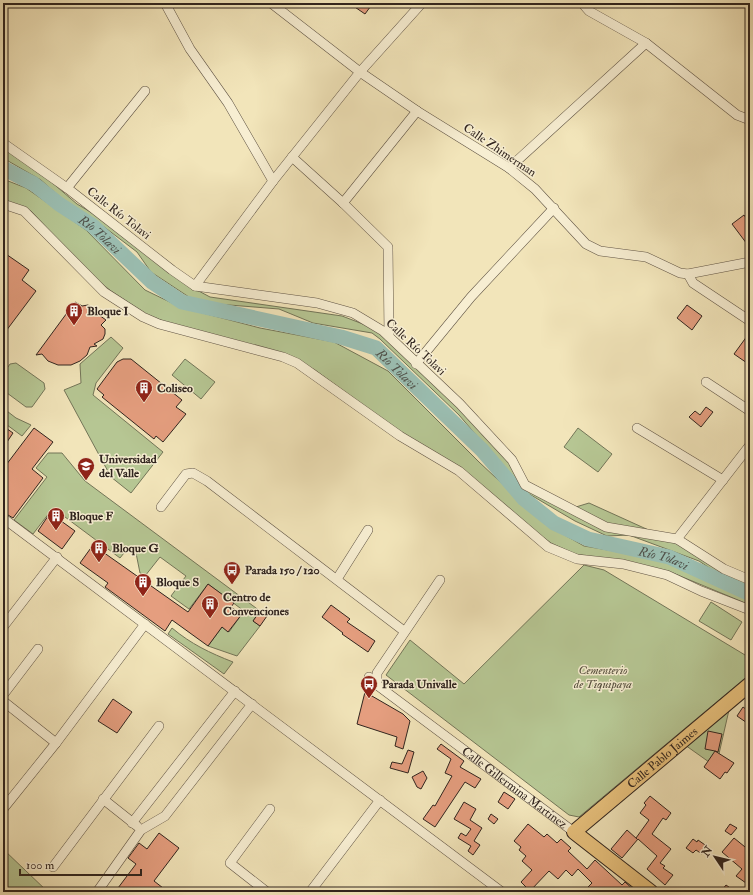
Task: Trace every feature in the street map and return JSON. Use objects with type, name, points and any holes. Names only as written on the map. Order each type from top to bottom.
[{"type":"main road","name":"Calle Pablo Jaimes","points":[[574,832],[750,684]]},
{"type":"main road","name":"Calle Gillermina Martinez","points":[[574,832],[651,892]]},
{"type":"street","points":[[165,3],[190,49],[228,103],[273,181]]},
{"type":"street","name":"Calle Zhimerman","points":[[271,3],[360,72],[417,111],[509,168],[535,188],[586,244],[600,251],[646,257],[680,273],[688,274],[750,262]]},
{"type":"street","points":[[195,286],[273,181],[360,72],[422,3]]},
{"type":"street","points":[[582,3],[589,11],[646,43],[737,115],[750,120]]},
{"type":"street","points":[[509,168],[646,43]]},
{"type":"street","points":[[68,188],[145,91]]},
{"type":"street","points":[[343,203],[417,111]]},
{"type":"street","name":"Calle Río Tolavi","points":[[3,143],[68,188],[172,270],[195,286],[316,303],[353,313],[384,331],[416,364],[460,404],[512,460],[525,485],[606,526],[677,539],[724,569],[750,580]]},
{"type":"street","points":[[292,157],[343,203],[388,247],[389,336]]},
{"type":"street","points":[[3,204],[24,211],[104,292],[143,317],[159,324],[283,358],[297,364],[400,436],[459,471],[548,547],[577,559],[623,564],[668,575],[701,591],[750,610]]},
{"type":"street","points":[[416,364],[471,296],[554,208]]},
{"type":"street","points":[[688,274],[693,283],[750,321]]},
{"type":"street","points":[[706,382],[750,411]]},
{"type":"street","points":[[637,428],[723,480]]},
{"type":"street","points":[[677,539],[750,445]]},
{"type":"street","points":[[161,508],[186,474],[192,473],[218,489],[404,631]]},
{"type":"street","points":[[3,518],[502,892]]},
{"type":"street","points":[[337,579],[368,530]]},
{"type":"street","points":[[3,627],[57,557]]},
{"type":"street","points":[[377,685],[377,673],[404,631],[440,580]]},
{"type":"street","points":[[3,809],[56,743],[145,624]]},
{"type":"street","points":[[3,695],[38,649]]},
{"type":"street","name":"Calle Gillermina Martinez","points":[[367,680],[377,685],[574,832]]},
{"type":"street","points":[[132,823],[235,691]]},
{"type":"street","points":[[3,701],[56,743]]},
{"type":"street","points":[[97,892],[141,830],[165,816],[252,704]]},
{"type":"street","points":[[53,867],[159,726]]},
{"type":"street","points":[[103,799],[141,830]]},
{"type":"street","points":[[310,892],[380,800]]},
{"type":"street","points":[[267,892],[230,863],[270,809]]},
{"type":"green space","points":[[3,146],[35,168],[77,204],[99,217],[193,288],[210,297],[342,316],[376,329],[457,406],[510,463],[518,478],[566,510],[589,503],[675,542],[750,582],[750,589],[714,571],[699,561],[629,535],[607,536],[575,521],[524,491],[459,415],[372,333],[313,323],[279,309],[217,304],[192,299],[151,272],[137,252],[95,220],[69,205],[41,180],[3,158]]},
{"type":"green space","points":[[3,179],[26,188],[86,230],[145,290],[180,307],[260,328],[334,342],[388,371],[479,462],[545,524],[584,546],[668,560],[750,598],[750,605],[668,571],[575,554],[551,543],[315,370],[289,355],[168,323],[146,314],[111,291],[90,274],[31,211],[3,200]]},
{"type":"green space","points":[[111,337],[123,348],[96,383],[93,395],[163,452],[131,493],[111,477],[64,390],[81,383],[80,364]]},
{"type":"green space","points":[[185,359],[215,382],[201,399],[172,375]]},
{"type":"green space","points":[[16,363],[44,383],[45,389],[32,407],[26,407],[3,390],[3,374],[10,364]]},
{"type":"green space","points":[[3,408],[16,418],[31,425],[22,436],[3,422]]},
{"type":"green space","points":[[578,428],[612,454],[598,472],[564,447]]},
{"type":"green space","points":[[48,453],[62,453],[85,481],[260,611],[253,621],[260,626],[237,656],[208,646],[222,627],[229,632],[244,611],[208,584],[189,609],[171,596],[186,576],[160,557],[145,576],[140,573],[136,553],[128,548],[120,558],[53,508],[33,534],[14,520],[47,477],[36,468]]},
{"type":"green space","name":"Cementerio de Tiquipaya","points":[[584,565],[604,570],[750,658],[750,674],[579,817],[569,815],[386,675],[410,640],[464,684]]},
{"type":"green space","points":[[711,602],[742,622],[731,640],[699,621]]},
{"type":"green space","points":[[172,628],[201,648],[233,662],[224,674],[168,634]]},
{"type":"green space","points":[[729,710],[716,767],[685,745]]},
{"type":"green space","points":[[3,849],[48,892],[3,892]]},
{"type":"building","points":[[349,3],[373,3],[365,14]]},
{"type":"building","points":[[744,215],[750,224],[750,248],[732,224]]},
{"type":"building","points":[[3,252],[29,270],[22,280],[36,291],[3,335]]},
{"type":"building","name":"Bloque I","points":[[75,302],[82,306],[88,305],[100,313],[99,315],[106,320],[101,325],[105,329],[103,339],[94,344],[97,346],[90,347],[87,355],[80,361],[71,365],[58,365],[48,361],[42,354],[36,355]]},
{"type":"building","points":[[687,305],[702,316],[692,330],[677,318]]},
{"type":"building","points":[[750,332],[750,360],[747,363],[734,354]]},
{"type":"building","name":"Coliseo","points":[[123,359],[131,359],[182,400],[176,407],[186,414],[163,442],[156,436],[154,439],[102,397],[104,395],[97,389],[117,362]]},
{"type":"building","points":[[706,407],[713,412],[701,427],[689,417],[695,411],[700,415]]},
{"type":"building","points":[[3,426],[13,433],[3,448]]},
{"type":"building","points":[[34,428],[53,442],[32,469],[43,478],[13,518],[3,512],[3,469]]},
{"type":"building","name":"Bloque F","points":[[50,513],[75,531],[62,549],[38,531]]},
{"type":"building","points":[[93,545],[188,612],[208,584],[234,603],[231,607],[242,614],[228,632],[222,627],[208,646],[172,620],[165,631],[105,587],[108,583],[80,563]]},
{"type":"building","points":[[331,605],[350,619],[347,622],[375,641],[368,652],[342,634],[343,633],[322,617]]},
{"type":"building","points":[[260,611],[267,616],[260,626],[253,621]]},
{"type":"building","points":[[365,692],[403,714],[410,721],[403,749],[395,746],[397,737],[357,724]]},
{"type":"building","points":[[113,699],[132,712],[117,733],[98,721]]},
{"type":"building","points":[[743,707],[750,712],[750,725],[737,716]]},
{"type":"building","points":[[708,731],[722,734],[718,752],[705,749]]},
{"type":"building","points":[[441,744],[464,761],[460,767],[481,779],[475,788],[465,782],[435,827],[423,819],[433,805],[435,806],[452,776],[445,773],[451,759],[437,749]]},
{"type":"building","points":[[408,750],[414,752],[408,773],[390,768],[392,762],[402,764]]},
{"type":"building","points":[[715,751],[734,763],[727,773],[725,772],[720,779],[704,767]]},
{"type":"building","points":[[423,771],[427,778],[421,789],[417,787],[412,777]]},
{"type":"building","points":[[504,792],[515,799],[508,809],[498,802]]},
{"type":"building","points":[[650,796],[671,813],[666,820],[663,818],[652,834],[671,849],[660,863],[665,866],[663,868],[673,875],[665,885],[647,869],[657,856],[638,839],[622,858],[611,849],[627,830],[637,839],[636,838],[649,820],[640,813],[646,805],[644,803]]},
{"type":"building","points":[[464,802],[476,809],[470,820],[482,828],[474,841],[480,845],[473,855],[468,851],[471,846],[458,838],[461,833],[466,836],[471,829],[454,819]]},
{"type":"building","points":[[491,814],[498,819],[494,824],[488,819]]},
{"type":"building","points":[[528,824],[544,837],[547,834],[557,843],[561,839],[571,848],[568,851],[587,869],[595,860],[622,885],[625,882],[636,892],[583,892],[592,883],[578,869],[572,876],[566,870],[558,879],[549,871],[530,891],[521,882],[532,870],[522,861],[526,856],[519,850],[521,847],[514,841]]},
{"type":"building","points":[[730,824],[737,828],[731,835],[725,831]]},
{"type":"building","points":[[159,833],[179,848],[154,881],[163,888],[160,892],[115,892],[136,864],[128,858],[139,843],[147,849]]},
{"type":"building","points":[[734,838],[750,851],[750,878],[746,883],[736,876],[742,869],[722,852]]},
{"type":"building","points":[[693,839],[697,842],[698,840],[708,847],[702,854],[696,850],[693,853],[686,848]]},
{"type":"building","points":[[726,885],[736,892],[726,892],[722,890]]},
{"type":"waterway","name":"Río Tolavi","points":[[3,168],[34,184],[59,204],[93,226],[152,282],[182,302],[341,337],[376,348],[482,450],[524,499],[554,523],[588,539],[669,557],[750,594]]},
{"type":"place","name":"Bloque I","points":[[74,326]]},
{"type":"place","name":"Coliseo","points":[[144,403]]},
{"type":"place","name":"Universidad del Valle","points":[[86,481]]},
{"type":"place","name":"Bloque F","points":[[56,531]]},
{"type":"place","name":"Bloque G","points":[[99,563]]},
{"type":"place","name":"Parada 150 / 120","points":[[232,585]]},
{"type":"place","name":"Bloque S","points":[[143,597]]},
{"type":"place","name":"Centro de Convenciones","points":[[210,619]]},
{"type":"place","name":"Parada Univalle","points":[[369,699]]}]
